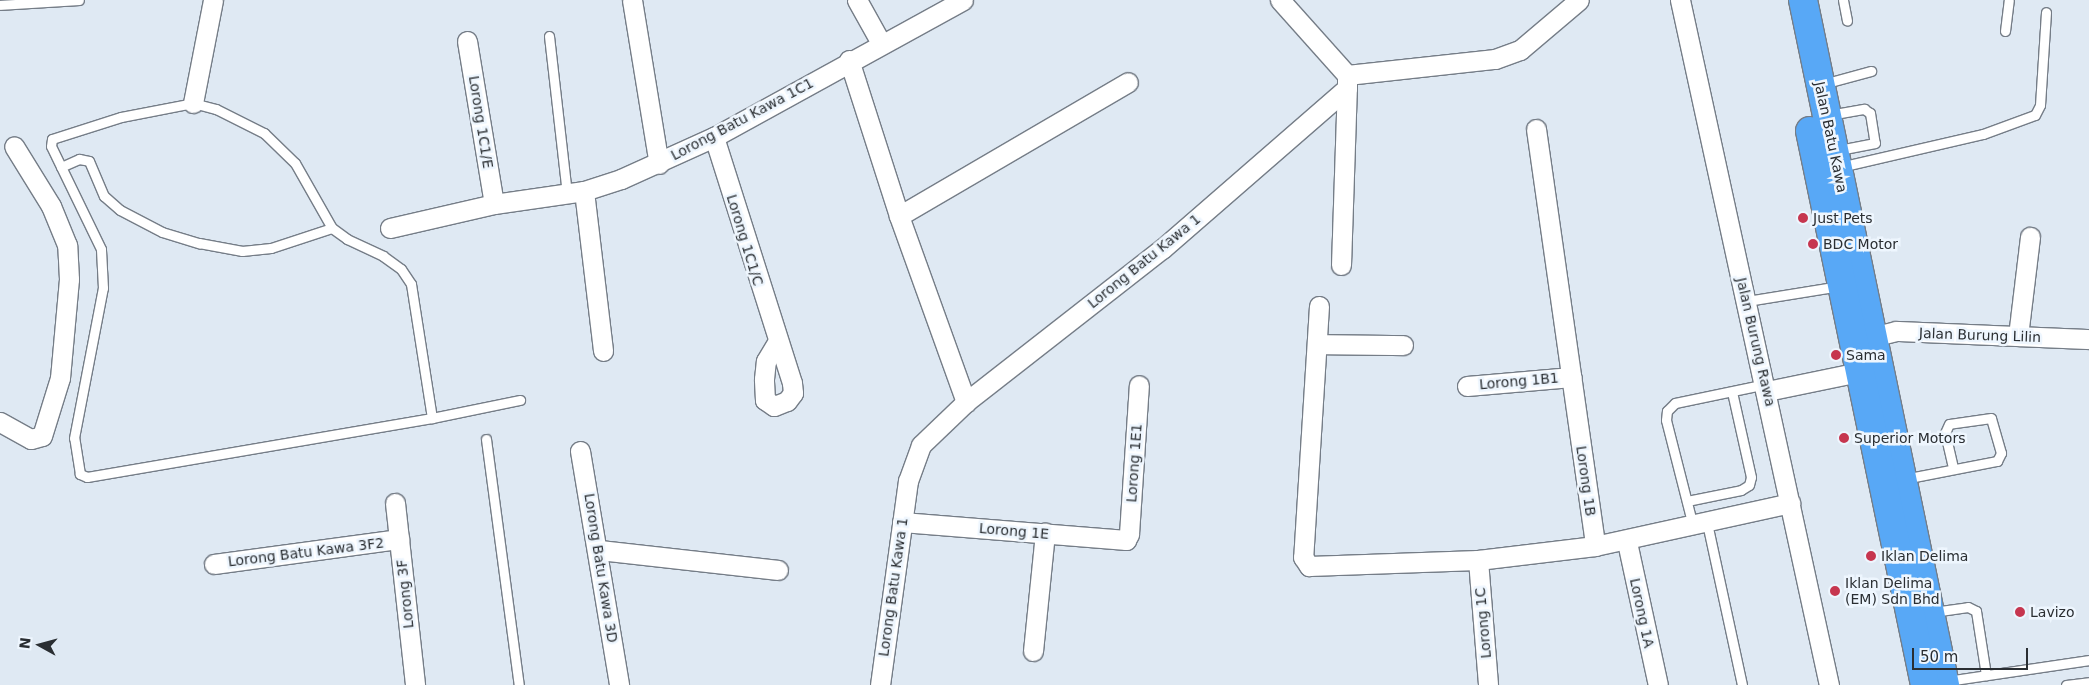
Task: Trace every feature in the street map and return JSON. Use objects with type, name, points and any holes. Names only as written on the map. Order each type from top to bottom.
[{"type":"highway","name":"Jalan Batu Kawa","points":[[1784,0],[1859,372],[1938,684]]},
{"type":"highway","name":"Jalan Batu Kawa","points":[[1803,0],[1930,613],[1938,684]]},
{"type":"street","points":[[193,104],[213,0]]},
{"type":"street","points":[[632,0],[659,164]]},
{"type":"street","points":[[857,0],[882,43]]},
{"type":"street","name":"Lorong Batu Kawa 1C1","points":[[390,228],[494,204],[575,192],[659,164],[714,137],[849,60],[963,0]]},
{"type":"street","points":[[1280,0],[1347,81],[1341,265]]},
{"type":"street","points":[[1347,81],[1495,59],[1520,50],[1579,0]]},
{"type":"street","name":"Jalan Burung Rawa","points":[[1680,0],[1766,388],[1829,685]]},
{"type":"street","name":"Lorong 1C1/E","points":[[467,41],[494,204]]},
{"type":"street","points":[[849,60],[900,216],[966,402]]},
{"type":"street","name":"Lorong Batu Kawa 1","points":[[880,685],[908,481],[921,445],[966,402],[1162,249],[1347,81]]},
{"type":"street","points":[[900,216],[1128,82]]},
{"type":"street","name":"Lorong 1B","points":[[1536,130],[1596,546]]},
{"type":"street","name":"Lorong 1C1/C","points":[[714,137],[777,343]]},
{"type":"street","points":[[0,422],[31,439],[42,436],[50,420],[60,378],[70,279],[67,245],[51,206],[14,146]]},
{"type":"street","points":[[575,192],[603,351]]},
{"type":"street","points":[[2018,336],[2030,237]]},
{"type":"street","points":[[1319,306],[1303,557],[1308,566],[1478,560],[1627,542],[1790,503]]},
{"type":"street","name":"Jalan Burung Lilin","points":[[1872,337],[1896,332],[2089,339]]},
{"type":"street","points":[[1317,344],[1403,345]]},
{"type":"street","points":[[1766,388],[1859,372]]},
{"type":"street","name":"Lorong 1B1","points":[[1467,386],[1572,377]]},
{"type":"street","name":"Lorong 1E1","points":[[1126,540],[1130,534],[1140,385]]},
{"type":"street","name":"Lorong Batu Kawa 3D","points":[[580,451],[600,550],[620,685]]},
{"type":"street","name":"Lorong 3F","points":[[395,503],[415,685]]},
{"type":"street","name":"Lorong 1E","points":[[902,522],[1126,540]]},
{"type":"street","points":[[1033,651],[1045,533]]},
{"type":"street","name":"Lorong Batu Kawa 3F2","points":[[214,564],[399,539]]},
{"type":"street","name":"Lorong 1A","points":[[1627,542],[1658,685]]},
{"type":"street","points":[[600,550],[778,570]]},
{"type":"street","name":"Lorong 1C","points":[[1478,560],[1488,685]]},
{"type":"lane","points":[[0,4],[79,0]]},
{"type":"lane","points":[[1843,0],[1847,22]]},
{"type":"lane","points":[[2005,31],[2009,0]]},
{"type":"lane","points":[[1836,159],[1983,134],[2035,115],[2040,105],[2046,12]]},
{"type":"lane","points":[[549,36],[575,192]]},
{"type":"lane","points":[[1820,85],[1871,71]]},
{"type":"lane","points":[[432,418],[411,284],[401,269],[383,256],[347,239],[332,228],[295,163],[264,134],[216,109],[193,104],[121,117],[58,134],[51,146],[101,249],[103,288],[74,438],[80,474],[87,477],[432,418],[520,400]]},
{"type":"lane","points":[[1827,116],[1868,110],[1876,140],[1872,145],[1836,159]]},
{"type":"lane","points":[[61,167],[80,159],[89,161],[104,196],[120,210],[162,232],[199,243],[242,251],[271,248],[332,228]]},
{"type":"lane","points":[[1746,302],[1842,286]]},
{"type":"lane","points":[[1742,685],[1700,524],[1687,501],[1666,420],[1667,411],[1675,403],[1732,392],[1766,388]]},
{"type":"lane","points":[[1687,501],[1741,490],[1748,485],[1751,477],[1732,392]]},
{"type":"lane","points":[[1902,480],[1953,469],[2000,457],[1991,418],[1949,424],[1945,434],[1953,469]]},
{"type":"lane","points":[[486,438],[519,685]]},
{"type":"lane","points":[[1930,613],[1968,607],[1976,610],[1986,676]]},
{"type":"lane","points":[[1938,684],[2089,660]]},
{"type":"lane","points":[[2066,685],[2089,682]]},
{"type":"place","name":"Just Pets","points":[[1803,218]]},
{"type":"place","name":"BDC Motor","points":[[1813,244]]},
{"type":"place","name":"Sama","points":[[1836,355]]},
{"type":"place","name":"Superior Motors","points":[[1844,438]]},
{"type":"place","name":"Iklan Delima","points":[[1871,556]]},
{"type":"place","name":"Iklan Delima (EM) Sdn Bhd","points":[[1835,591]]},
{"type":"place","name":"Lavizo","points":[[2020,612]]}]
